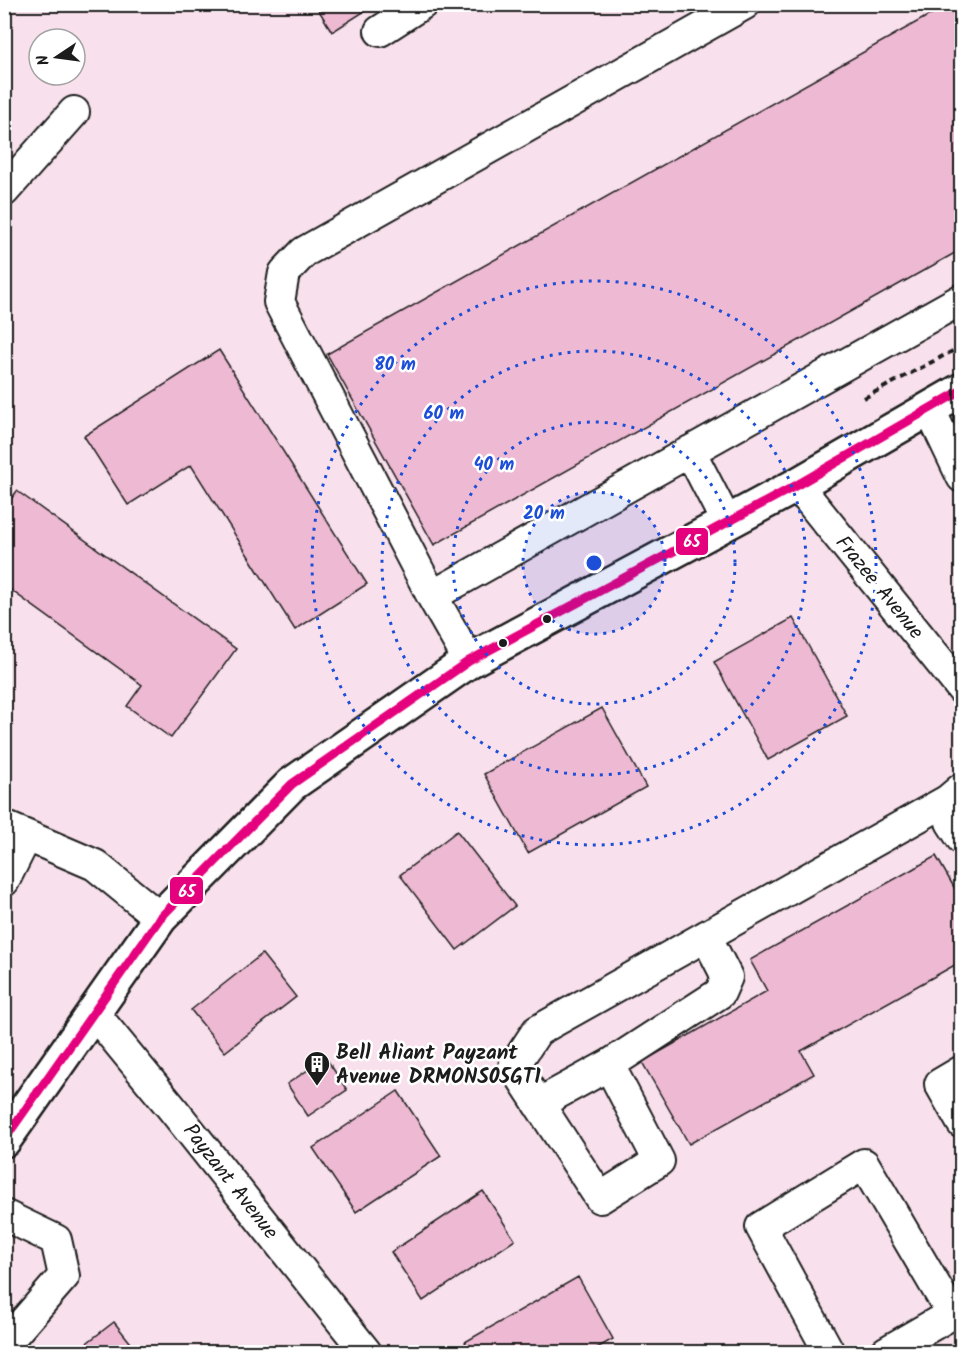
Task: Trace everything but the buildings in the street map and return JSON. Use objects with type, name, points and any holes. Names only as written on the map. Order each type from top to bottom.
[{"type":"main road","points":[[4,1140],[160,918],[292,784],[469,660],[797,485],[962,390]]},
{"type":"street","points":[[380,31],[422,4]]},
{"type":"street","points":[[469,660],[432,596],[279,302],[284,273],[304,252],[745,4]]},
{"type":"street","points":[[4,191],[75,112]]},
{"type":"street","points":[[432,596],[962,298]]},
{"type":"street","points":[[929,408],[962,477]]},
{"type":"street","points":[[690,451],[727,523]]},
{"type":"street","name":"Frazee Avenue","points":[[797,485],[960,682]]},
{"type":"street","points":[[955,794],[951,822],[962,839]]},
{"type":"street","points":[[609,1065],[659,1161],[600,1198],[514,1066],[537,1031],[955,794]]},
{"type":"street","points":[[4,880],[15,832],[95,865],[160,918]]},
{"type":"street","points":[[538,1104],[609,1065],[720,993],[727,977],[706,936]]},
{"type":"street","name":"Payzant Avenue","points":[[93,1012],[366,1353]]},
{"type":"street","points":[[962,1071],[940,1084],[962,1124]]},
{"type":"street","points":[[829,1353],[761,1227],[864,1164],[957,1311],[886,1353]]},
{"type":"street","points":[[4,1215],[56,1240],[64,1276],[4,1345]]},
{"type":"path","points":[[864,398],[962,345]]},
{"type":"shaded area","points":[[5,5],[961,5],[961,1352],[5,1352]]},
{"type":"transit line","name":"65","points":[[4,1140],[160,918],[292,784],[469,661],[797,485],[962,390]]},
{"type":"place","name":"Bell Aliant Payzant Avenue DRMONS05GT1","points":[[317,1087]]}]
